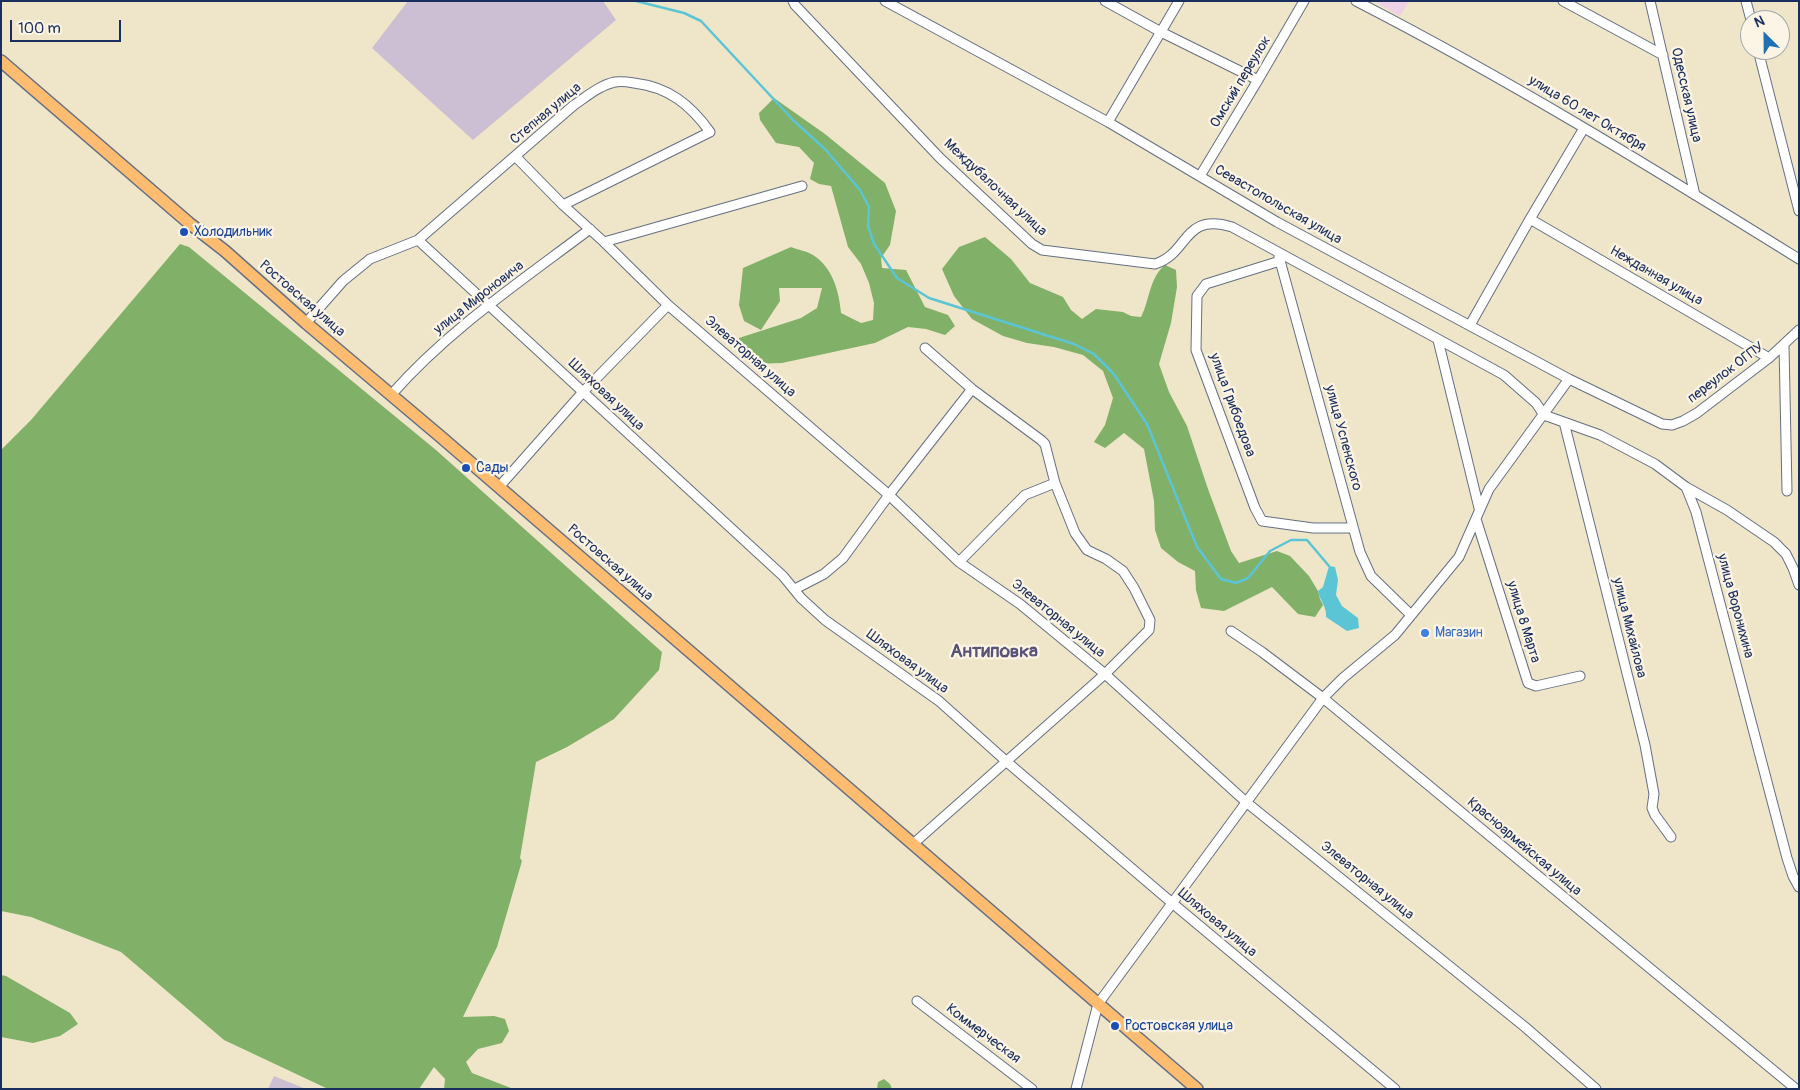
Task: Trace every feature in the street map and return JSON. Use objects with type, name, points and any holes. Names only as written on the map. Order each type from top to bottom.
[{"type":"main road","name":"Ростовская улица","points":[[1,61],[194,227],[225,251],[306,323],[1197,1089]]},
{"type":"street","name":"Междубалочная улица","points":[[793,1],[940,158],[1032,244],[1042,250],[1155,264],[1169,256],[1194,230],[1209,222],[1232,227],[1279,256]]},
{"type":"street","name":"Севастопольская улица","points":[[885,1],[1108,122],[1277,222],[1569,378],[1662,424]]},
{"type":"street","points":[[1105,1],[1161,32],[1258,80]]},
{"type":"street","points":[[1108,122],[1178,1]]},
{"type":"street","name":"Омский переулок","points":[[1200,176],[1304,1]]},
{"type":"street","name":"улица 60 лет Октября","points":[[1356,1],[1524,93],[1695,194],[1799,259]]},
{"type":"street","points":[[1563,1],[1663,55]]},
{"type":"street","name":"Одесская улица","points":[[1650,1],[1695,194]]},
{"type":"street","points":[[1761,60],[1799,211]]},
{"type":"street","name":"Степная улица","points":[[306,323],[343,281],[370,259],[418,240],[574,105],[613,82],[652,86],[667,91],[690,108],[710,132],[563,205]]},
{"type":"street","points":[[1470,324],[1584,128]]},
{"type":"street","name":"Элеваторная улица","points":[[516,157],[563,205],[668,305],[889,495],[959,562],[1020,604],[1105,674],[1246,802],[1525,1027],[1596,1089]]},
{"type":"street","points":[[604,242],[802,186]]},
{"type":"street","name":"Нежданная улица","points":[[1530,219],[1769,358]]},
{"type":"street","name":"улица Мироновича","points":[[391,395],[414,368],[489,305],[590,230]]},
{"type":"street","name":"Шляховая улица","points":[[418,240],[783,576],[809,606],[825,620],[939,701],[1007,762],[1395,1089]]},
{"type":"street","points":[[1279,256],[1504,375],[1536,403],[1544,415],[1600,435],[1655,464],[1686,487],[1727,510],[1774,542],[1786,554],[1799,584]]},
{"type":"street","name":"улица Успенского","points":[[1279,256],[1360,552],[1371,576],[1411,615]]},
{"type":"street","name":"улица Грибоедова","points":[[1279,256],[1206,284],[1197,296],[1196,350],[1255,508],[1262,521],[1313,528],[1353,528]]},
{"type":"street","points":[[498,487],[583,392],[668,305]]},
{"type":"street","name":"переулок ОГПУ","points":[[1662,424],[1678,423],[1697,413],[1769,358],[1799,330]]},
{"type":"street","points":[[1438,340],[1480,508]]},
{"type":"street","points":[[1784,345],[1787,491]]},
{"type":"street","points":[[913,844],[1105,674],[1149,630],[1150,620],[1123,571],[1106,559],[1087,550],[1075,533],[1054,483],[1048,450],[1041,440],[972,389],[925,348]]},
{"type":"street","points":[[1076,1089],[1098,1004],[1322,698],[1395,635],[1459,557],[1489,489],[1569,378]]},
{"type":"street","points":[[794,589],[824,574],[843,558],[889,495],[972,389]]},
{"type":"street","name":"улица Михайлова","points":[[1564,422],[1645,746],[1654,794],[1652,808],[1671,837]]},
{"type":"street","points":[[959,562],[1025,495],[1054,483]]},
{"type":"street","name":"улица Воронихина","points":[[1686,487],[1696,512],[1787,858],[1799,887]]},
{"type":"street","name":"улица 8 Марта","points":[[1476,519],[1528,683],[1536,686],[1580,676]]},
{"type":"street","name":"Красноармейская улица","points":[[1231,631],[1322,698],[1796,1089]]},
{"type":"street","name":"Коммерческая","points":[[917,1001],[1032,1089]]},
{"type":"shaded area","points":[[408,1],[603,1],[616,20],[473,140],[372,48]]},
{"type":"shaded area","points":[[1374,1],[1409,1],[1400,16]]},
{"type":"shaded area","points":[[274,1076],[306,1089],[268,1089]]},
{"type":"green space","points":[[774,98],[825,134],[885,183],[896,211],[890,245],[881,258],[882,268],[906,270],[925,307],[948,315],[955,326],[945,335],[926,329],[908,327],[875,343],[782,363],[752,364],[740,350],[739,338],[801,318],[817,308],[822,288],[779,288],[780,301],[761,330],[744,321],[739,305],[743,268],[791,247],[811,254],[826,266],[837,288],[841,313],[861,323],[873,320],[874,303],[869,283],[861,264],[848,247],[831,186],[819,184],[810,179],[814,163],[799,147],[776,143],[760,120],[759,113]]},
{"type":"green space","points":[[985,237],[1011,259],[1030,283],[1063,297],[1071,310],[1082,319],[1096,309],[1123,312],[1131,316],[1141,317],[1153,283],[1160,270],[1165,265],[1176,270],[1177,287],[1171,323],[1159,364],[1169,392],[1187,426],[1231,551],[1239,563],[1277,551],[1290,556],[1309,576],[1318,591],[1323,605],[1315,617],[1298,614],[1272,587],[1224,611],[1201,608],[1196,590],[1195,571],[1178,562],[1161,548],[1155,530],[1154,501],[1144,449],[1124,433],[1105,448],[1094,442],[1105,425],[1113,398],[1103,371],[1083,355],[1003,336],[972,319],[954,296],[942,269],[959,247]]},
{"type":"green space","points":[[180,244],[189,247],[436,450],[662,652],[659,670],[614,719],[567,747],[536,762],[520,858],[522,861],[497,947],[463,1017],[494,1016],[505,1019],[509,1031],[502,1043],[478,1049],[466,1062],[472,1073],[511,1089],[444,1089],[445,1079],[434,1067],[419,1089],[328,1089],[224,1040],[121,952],[31,917],[1,911],[1,450],[31,420]]},
{"type":"green space","points":[[1,975],[6,976],[70,1013],[78,1024],[60,1036],[33,1043],[1,1037]]},
{"type":"green space","points":[[884,1079],[890,1084],[892,1089],[877,1089],[878,1082]]},
{"type":"water","points":[[1329,566],[1335,567],[1338,580],[1336,595],[1342,606],[1358,618],[1359,628],[1347,631],[1326,617],[1318,591],[1323,587]]},
{"type":"waterway","points":[[636,1],[684,13],[701,21],[794,121],[825,149],[860,190],[869,207],[868,226],[874,244],[897,278],[929,298],[1074,344],[1094,354],[1113,373],[1147,424],[1197,547],[1221,579],[1236,583],[1248,578],[1270,551],[1291,540],[1307,540],[1329,566]]},
{"type":"place","name":"Холодильник","points":[[184,232]]},
{"type":"place","name":"Сады","points":[[466,468]]},
{"type":"place","name":"Магазин","points":[[1425,633]]},
{"type":"place","name":"Ростовская улица","points":[[1115,1026]]},
{"type":"district","name":"Антиповка","points":[[994,652]]}]
